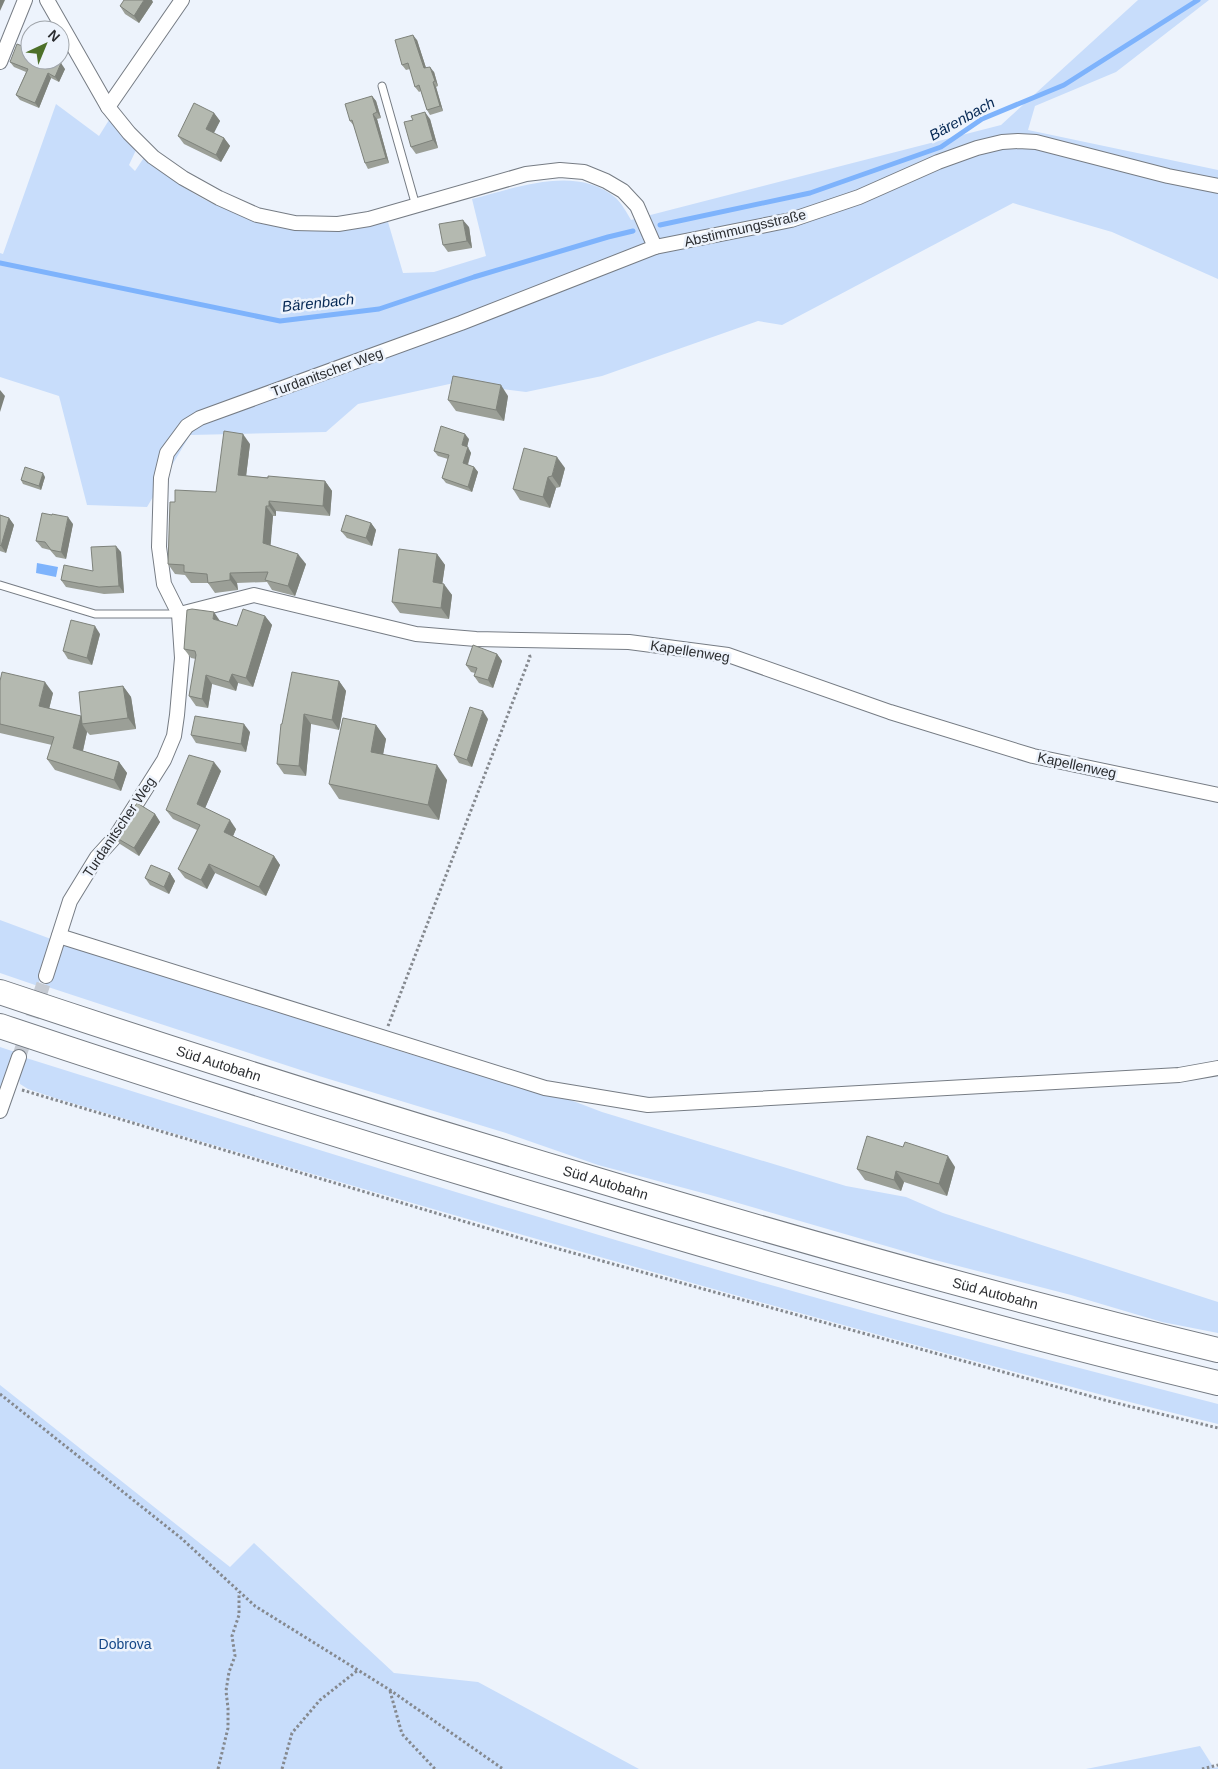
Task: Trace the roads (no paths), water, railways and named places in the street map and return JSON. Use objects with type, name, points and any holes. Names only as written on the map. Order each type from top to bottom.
[{"type":"highway","name":"Süd Autobahn","points":[[0,992],[442,1133],[770,1232],[1116,1326],[1218,1350]]},
{"type":"highway","points":[[0,1026],[422,1161],[758,1262],[1107,1357],[1218,1384]]},
{"type":"street","points":[[0,62],[25,0]]},
{"type":"street","points":[[47,0],[108,107],[153,156],[183,178],[211,194],[257,215],[295,223],[338,224],[368,219],[526,174],[560,170],[584,172],[606,180],[623,192],[637,206],[655,247]]},
{"type":"street","points":[[108,107],[182,0]]},
{"type":"street","name":"Abstimmungsstraße","points":[[655,247],[791,220],[860,197],[938,162],[977,148],[1002,142],[1036,142],[1168,176],[1218,186]]},
{"type":"street","name":"Turdanitscher Weg","points":[[46,976],[70,901],[98,857],[116,836],[127,819],[164,760],[174,736],[182,658],[179,614],[164,584],[159,547],[161,478],[167,453],[187,426],[200,418],[461,323],[655,247]]},
{"type":"street","name":"Kapellenweg","points":[[179,614],[254,594],[416,634],[476,639],[629,642],[728,655],[890,712],[1033,756],[1218,795]]},
{"type":"street","points":[[59,936],[545,1088],[648,1105],[1178,1075],[1218,1068]]},
{"type":"street","points":[[0,1111],[18,1057]]},
{"type":"lane","points":[[382,86],[416,206]]},
{"type":"lane","points":[[0,585],[95,614],[179,614]]},
{"type":"water","points":[[37,563],[58,567],[56,577],[36,573]]},
{"type":"waterway","name":"Bärenbach","points":[[660,225],[810,193],[941,147],[982,119],[1064,85],[1198,0]]},
{"type":"waterway","name":"Bärenbach","points":[[0,263],[280,321],[379,309],[474,277],[633,231]]},
{"type":"tunnel","points":[[19,1057],[46,976]]},
{"type":"park label","name":"Dobrova","points":[[125,1644]]}]
